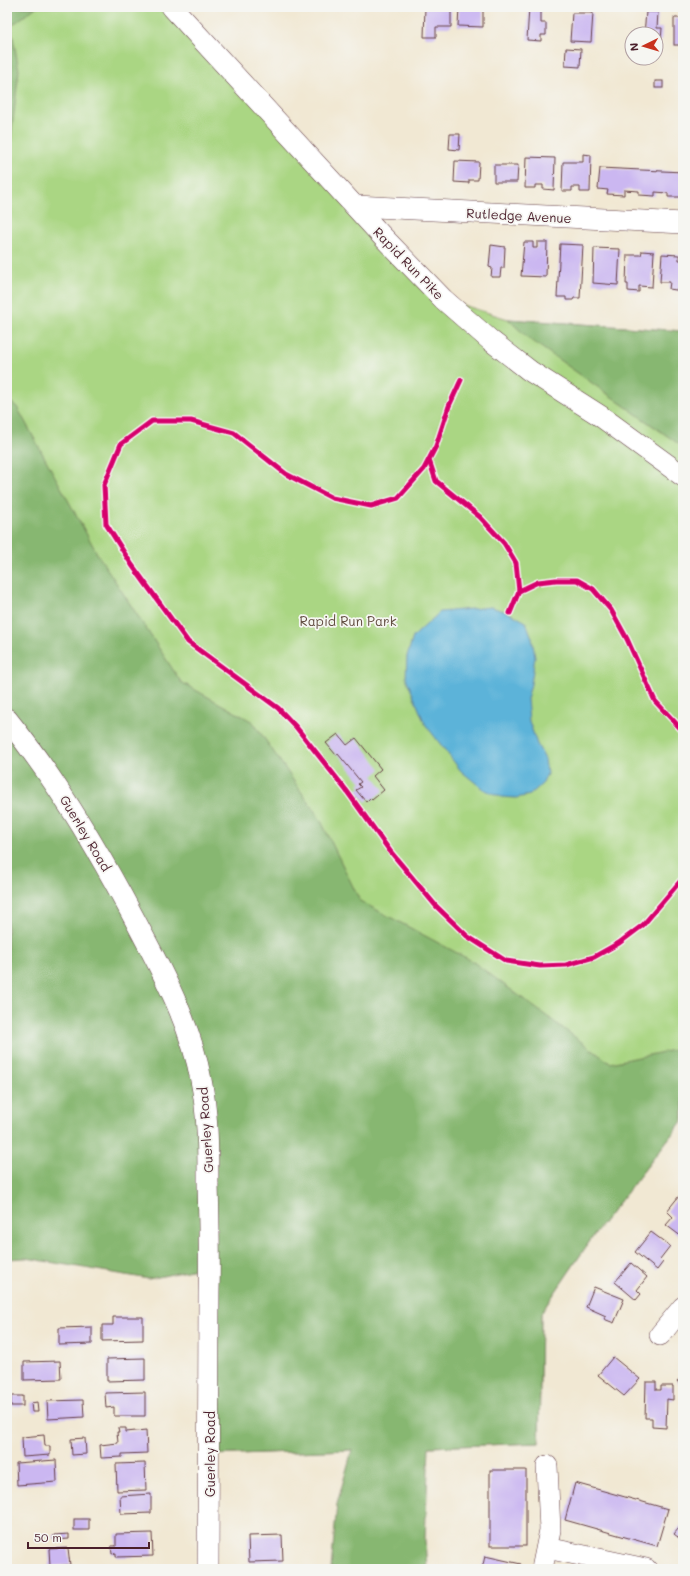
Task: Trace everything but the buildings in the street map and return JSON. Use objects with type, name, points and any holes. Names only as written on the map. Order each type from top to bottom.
[{"type":"street","name":"Rapid Run Pike","points":[[172,7],[411,267],[443,299],[490,340],[530,371],[599,415],[683,476]]},
{"type":"street","name":"Rutledge Avenue","points":[[356,206],[683,223]]},
{"type":"street","name":"Guerley Road","points":[[7,719],[50,776],[121,893],[172,993],[191,1042],[201,1078],[206,1108],[208,1148],[210,1266],[208,1569]]},
{"type":"street","points":[[660,1335],[683,1307]]},
{"type":"street","points":[[542,1569],[550,1530],[547,1466]]},
{"type":"street","points":[[547,1548],[646,1569]]},
{"type":"green space","name":"Rapid Run Park","points":[[7,7],[172,7],[443,299],[508,319],[683,331],[683,1120],[594,1235],[541,1313],[539,1443],[209,1455],[210,1266],[7,719]]},
{"type":"green space","points":[[7,7],[36,7],[11,26],[19,70],[7,172]]},
{"type":"green space","points":[[508,319],[683,331],[683,447],[528,338]]},
{"type":"green space","points":[[7,399],[17,407],[98,555],[181,682],[253,722],[320,819],[360,901],[472,961],[610,1063],[683,1048],[683,1120],[594,1235],[541,1313],[539,1443],[429,1447],[425,1540],[427,1569],[331,1569],[337,1504],[352,1450],[209,1455],[210,1266],[149,1279],[26,1258],[7,1259]]},
{"type":"water","points":[[491,607],[510,613],[526,622],[532,638],[535,657],[527,699],[529,721],[537,744],[545,759],[547,774],[543,783],[530,795],[516,798],[501,797],[483,789],[461,771],[425,724],[406,678],[407,656],[413,637],[440,612]]},
{"type":"cycle path","points":[[461,380],[449,406],[436,446],[424,469],[398,498],[371,506],[332,498],[286,474],[234,433],[191,421],[152,421],[121,444],[104,485],[106,524],[132,565],[188,642],[278,708],[296,727],[346,790],[390,851],[436,906],[467,936],[506,961],[540,966],[566,965],[594,957],[619,943],[643,925],[683,878]]},
{"type":"cycle path","points":[[429,460],[436,481],[480,517],[504,543],[516,563],[519,591],[510,613]]},
{"type":"cycle path","points":[[519,591],[538,582],[556,580],[577,580],[593,589],[611,610],[627,639],[655,701],[683,731]]}]
